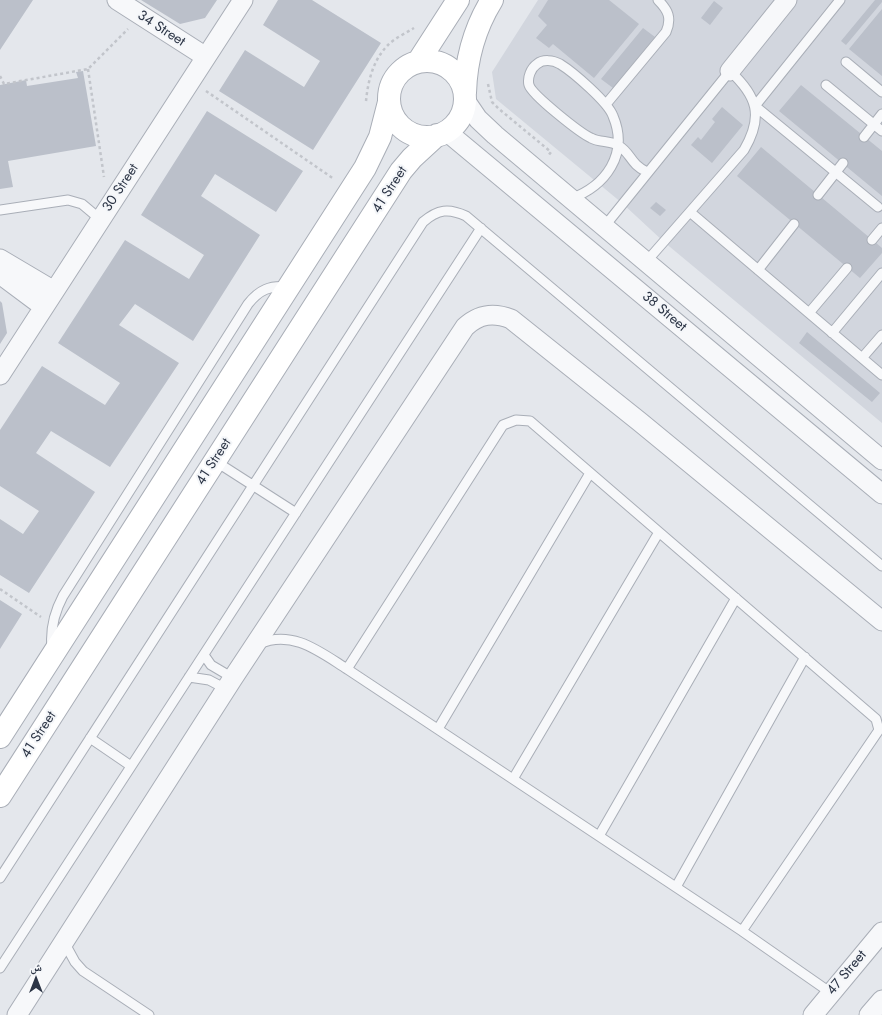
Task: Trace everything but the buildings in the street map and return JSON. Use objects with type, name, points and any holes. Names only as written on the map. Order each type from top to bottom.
[{"type":"street","name":"34 Street","points":[[117,0],[206,57]]},
{"type":"street","name":"30 Street","points":[[0,375],[243,0]]},
{"type":"street","points":[[418,62],[458,0]]},
{"type":"street","points":[[389,102],[392,113],[397,122],[405,129],[420,135],[442,133],[460,118],[465,97],[466,71],[470,48],[478,26],[492,0]]},
{"type":"street","points":[[730,71],[786,0]]},
{"type":"street","points":[[0,737],[290,287],[374,153],[380,137],[393,81],[408,66],[418,62],[429,61],[439,63],[456,75],[462,84],[465,97]]},
{"type":"street","name":"38 Street","points":[[465,97],[486,127],[882,460]]},
{"type":"street","name":"38 Street","points":[[442,133],[882,494]]},
{"type":"street","name":"41 Street","points":[[0,796],[401,171],[416,154],[442,133]]},
{"type":"street","points":[[0,259],[49,299]]},
{"type":"street","points":[[0,274],[49,299]]},
{"type":"street","points":[[17,1015],[254,646],[465,327],[482,315],[492,314],[511,319],[882,621]]},
{"type":"street","name":"47 Street","points":[[813,1015],[882,932]]},
{"type":"street","points":[[869,1015],[882,1000]]},
{"type":"lane","points":[[607,103],[666,32],[670,24],[669,15],[665,7],[658,0]]},
{"type":"lane","points":[[755,106],[840,0]]},
{"type":"lane","points":[[570,199],[599,184],[610,168],[618,144],[614,116],[607,103],[559,63],[548,60],[536,64],[529,73],[529,85],[536,95],[584,134],[596,141],[618,144],[627,153],[634,164],[647,172]]},
{"type":"lane","points":[[846,62],[882,92]]},
{"type":"lane","points":[[604,227],[730,71],[749,91],[755,106],[756,121],[752,136],[744,150],[646,262]]},
{"type":"lane","points":[[826,85],[882,131]]},
{"type":"lane","points":[[755,106],[878,208]]},
{"type":"lane","points":[[864,137],[882,114]]},
{"type":"lane","points":[[818,195],[843,164]]},
{"type":"lane","points":[[0,210],[68,200],[82,204],[105,214]]},
{"type":"lane","points":[[0,878],[423,222],[432,214],[444,210],[456,211],[466,216],[882,566]]},
{"type":"lane","points":[[690,212],[882,375]]},
{"type":"lane","points":[[758,270],[794,224]]},
{"type":"lane","points":[[0,968],[481,228]]},
{"type":"lane","points":[[872,240],[882,228]]},
{"type":"lane","points":[[809,313],[848,268]]},
{"type":"lane","points":[[832,333],[882,273]]},
{"type":"lane","points":[[52,655],[52,624],[56,610],[63,596],[248,304],[255,294],[266,288],[278,286],[290,287]]},
{"type":"lane","points":[[862,358],[882,335]]},
{"type":"lane","points":[[347,669],[503,425],[516,420],[530,421],[876,719],[879,730],[742,931]]},
{"type":"lane","points":[[215,462],[296,513]]},
{"type":"lane","points":[[438,729],[590,473]]},
{"type":"lane","points":[[513,779],[660,532]]},
{"type":"lane","points":[[599,836],[736,598]]},
{"type":"lane","points":[[254,646],[269,640],[284,638],[299,641],[347,669],[742,931],[831,993]]},
{"type":"lane","points":[[204,655],[211,665],[230,684]]},
{"type":"lane","points":[[676,888],[805,657]]},
{"type":"lane","points":[[189,677],[230,684]]},
{"type":"lane","points":[[90,738],[131,766]]},
{"type":"lane","points":[[64,942],[75,962],[83,970],[149,1015]]},
{"type":"path","points":[[0,76],[4,84],[88,69],[141,16]]},
{"type":"path","points":[[88,69],[105,214]]},
{"type":"path","points":[[487,79],[492,102],[518,127],[551,152],[535,169]]},
{"type":"path","points":[[190,80],[335,180],[331,185]]},
{"type":"path","points":[[0,589],[52,624]]},
{"type":"shaded area","points":[[538,0],[882,0],[882,423],[664,242],[622,203],[496,99],[492,72]]}]
